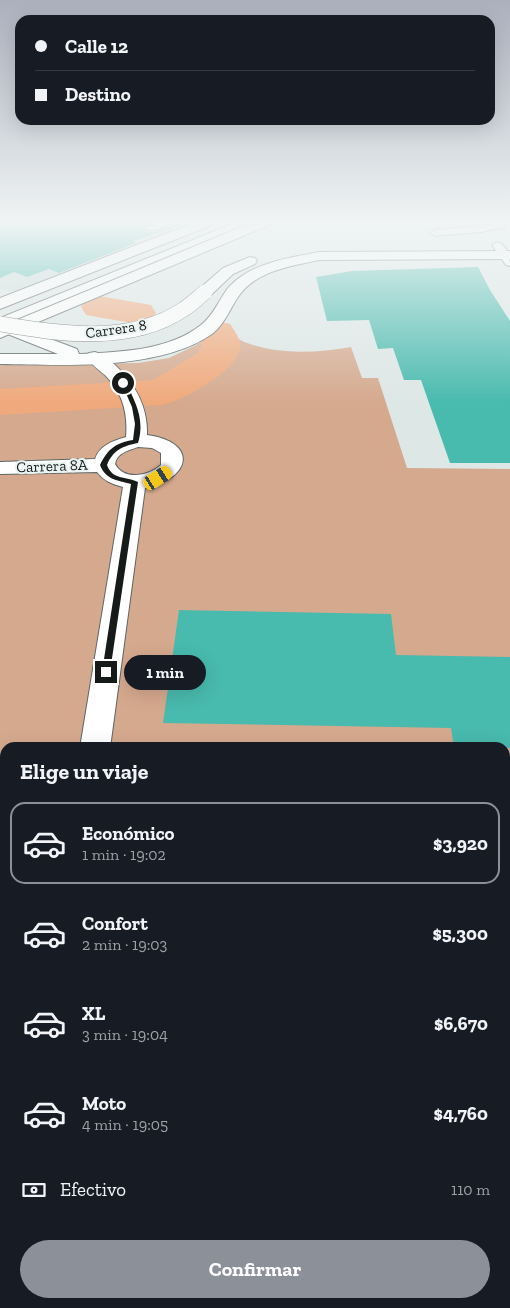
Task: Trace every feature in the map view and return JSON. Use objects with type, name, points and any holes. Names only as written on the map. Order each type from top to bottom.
[{"type":"main road","points":[[19,308],[77,288],[91,281]]},
{"type":"main road","points":[[3,327],[19,308],[97,281]]},
{"type":"main road","name":"Carrera 8","points":[[3,327],[82,334],[123,330],[161,321],[180,313],[194,304],[217,281]]},
{"type":"main road","points":[[236,288],[241,281]]},
{"type":"main road","name":"Carrera 8","points":[[0,359],[95,357],[144,352],[187,340],[206,330],[218,318],[236,288],[245,281]]},
{"type":"main road","name":"Carrera 8","points":[[3,327],[95,357]]},
{"type":"main road","points":[[95,357],[114,372],[123,383],[135,407],[138,424],[136,441]]},
{"type":"main road","points":[[136,441],[152,442],[166,447],[171,452],[172,466],[158,478],[135,482],[113,477],[106,472],[103,465],[109,452],[125,443],[136,441]]},
{"type":"main road","name":"Carrera 8A","points":[[0,468],[103,465]]},
{"type":"main road","points":[[96,742],[135,482]]},
{"type":"lane","points":[[77,288],[93,281]]},
{"type":"lane","points":[[77,288],[95,281]]},
{"type":"shaded area","points":[[0,281],[45,281],[17,292],[0,289]]},
{"type":"shaded area","points":[[223,329],[244,342],[272,350],[311,352],[351,347],[362,378],[378,378],[407,468],[510,469],[510,742],[0,742],[0,365],[138,363],[169,358]]},
{"type":"building","points":[[317,281],[485,281],[510,321],[510,463],[450,463],[421,380],[404,380],[393,348],[378,349],[369,320],[327,321]]},
{"type":"building","points":[[179,610],[391,614],[396,655],[510,657],[510,742],[453,742],[451,728],[163,723]]},
{"type":"waterway","points":[[99,307],[138,313]]},
{"type":"waterway","points":[[0,402],[163,392],[215,360],[221,346],[217,332]]},
{"type":"route","points":[[106,672],[135,482],[123,481],[113,477],[106,472],[103,465],[109,452],[125,443],[136,441],[138,424],[135,407],[123,383]]}]
